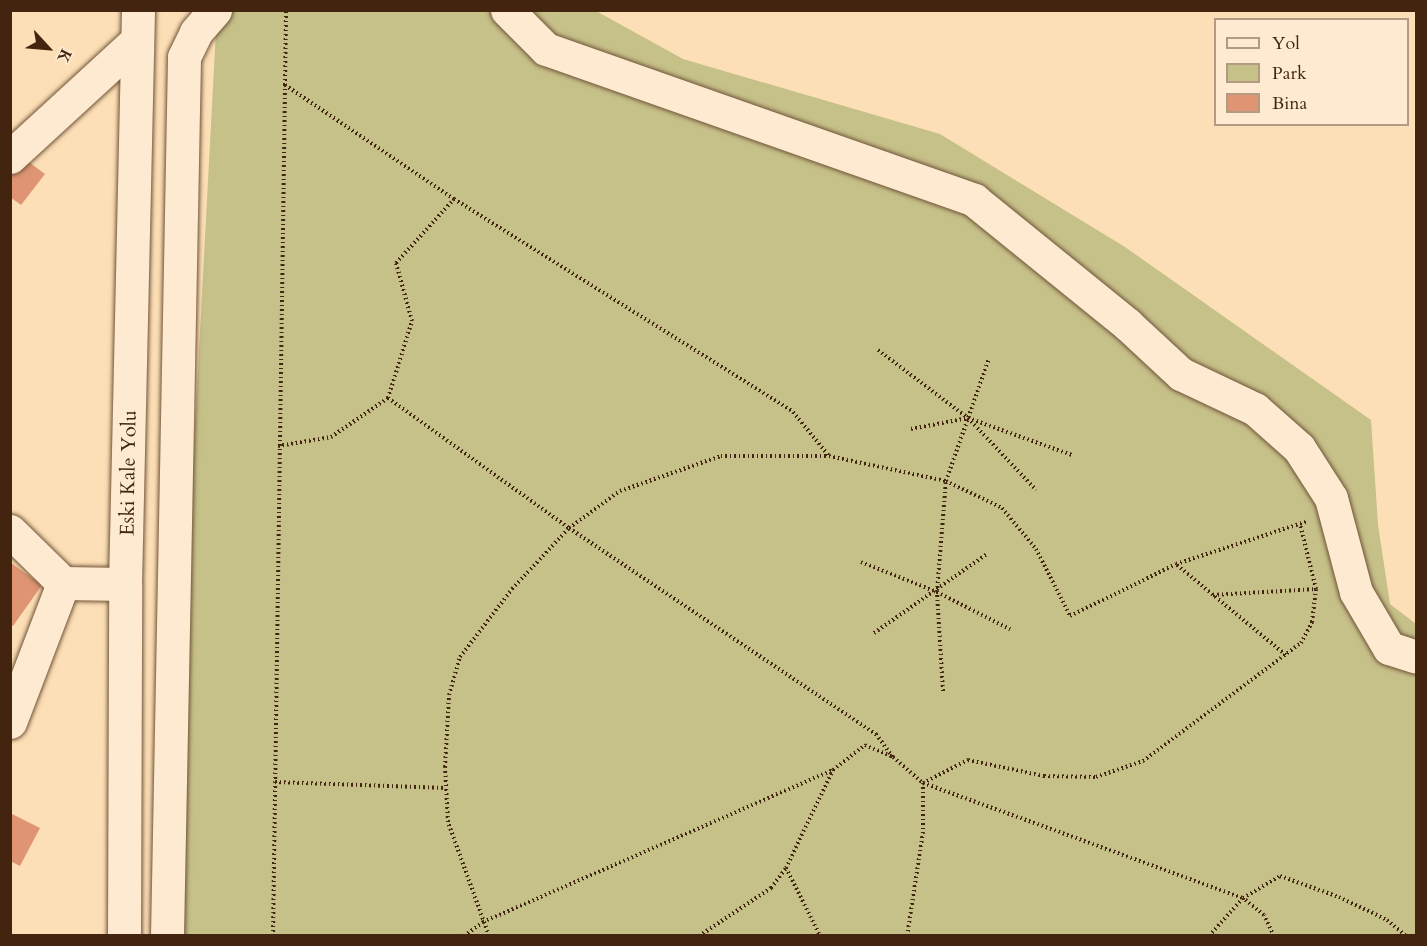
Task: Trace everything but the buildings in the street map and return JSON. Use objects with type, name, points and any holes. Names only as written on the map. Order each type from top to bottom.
[{"type":"street","points":[[167,936],[184,57],[196,32],[215,10]]},
{"type":"street","points":[[507,10],[546,49],[975,201],[1127,324],[1181,374],[1255,409],[1299,448],[1331,498],[1356,592],[1389,648],[1416,657]]},
{"type":"street","points":[[10,157],[137,26]]},
{"type":"street","name":"Eski Kale Yolu","points":[[124,936],[125,584],[137,26]]},
{"type":"street","points":[[10,531],[63,583],[125,584]]},
{"type":"street","points":[[10,722],[63,583]]},
{"type":"path","points":[[273,936],[278,446],[286,10]]},
{"type":"path","points":[[285,85],[454,200],[793,412],[829,456]]},
{"type":"path","points":[[278,446],[331,436],[388,398],[412,321],[396,263],[454,200]]},
{"type":"path","points":[[878,350],[968,418],[1036,490]]},
{"type":"path","points":[[944,691],[937,592],[946,481],[989,358]]},
{"type":"path","points":[[388,398],[569,528],[876,734],[893,757],[923,783],[1243,898],[1264,915],[1274,936]]},
{"type":"path","points":[[911,429],[968,418],[1072,455]]},
{"type":"path","points":[[489,936],[448,822],[446,788],[449,695],[460,657],[512,590],[569,528],[620,491],[721,456],[829,456],[946,481],[1002,508],[1036,549],[1071,616],[1176,564],[1335,512]]},
{"type":"path","points":[[923,783],[968,760],[1044,776],[1085,777],[1143,761],[1287,656],[1312,622],[1316,589],[1300,524]]},
{"type":"path","points":[[874,633],[937,592],[987,554]]},
{"type":"path","points":[[861,562],[937,592],[1010,629]]},
{"type":"path","points":[[1176,564],[1287,656]]},
{"type":"path","points":[[1213,595],[1316,589]]},
{"type":"path","points":[[464,936],[483,922],[833,770],[866,745],[893,757]]},
{"type":"path","points":[[699,936],[771,888],[786,868],[833,770]]},
{"type":"path","points":[[275,782],[446,788]]},
{"type":"path","points":[[907,936],[923,832],[923,783]]},
{"type":"path","points":[[786,868],[820,936]]},
{"type":"path","points":[[1209,936],[1243,898],[1280,876],[1339,897],[1387,920],[1406,936]]},
{"type":"green space","points":[[217,11],[596,11],[683,59],[940,134],[1125,247],[1371,420],[1378,525],[1390,604],[1416,624],[1416,935],[168,936]]}]
